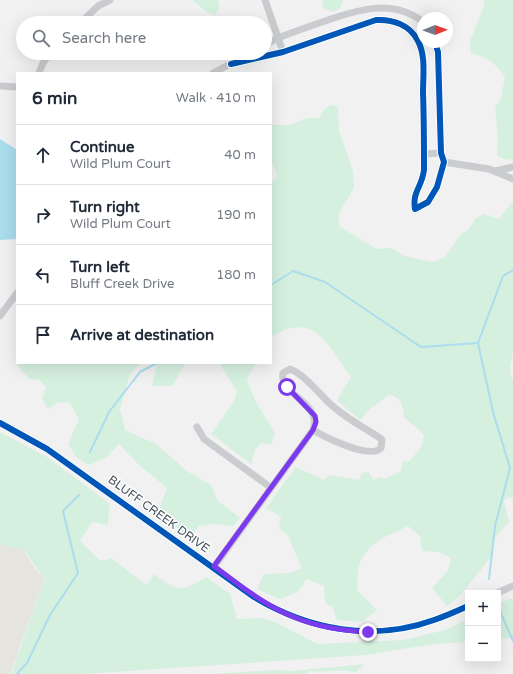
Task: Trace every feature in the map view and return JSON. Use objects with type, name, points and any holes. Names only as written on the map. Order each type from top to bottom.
[{"type":"street","points":[[87,16],[98,6],[110,0]]},
{"type":"street","points":[[265,0],[270,16]]},
{"type":"street","points":[[272,41],[373,5],[398,7],[411,12],[417,17]]},
{"type":"street","points":[[272,20],[283,52]]},
{"type":"street","points":[[272,55],[376,20],[389,20],[400,23],[412,31],[418,40],[422,57],[424,154],[423,179],[414,199],[415,209],[428,202],[437,187],[444,162],[441,153],[437,48]]},
{"type":"street","points":[[39,72],[45,60]]},
{"type":"street","points":[[215,72],[238,60]]},
{"type":"street","points":[[231,64],[248,60]]},
{"type":"street","points":[[0,86],[16,87]]},
{"type":"street","points":[[424,154],[441,153]]},
{"type":"street","points":[[444,162],[495,171],[513,179]]},
{"type":"street","points":[[495,171],[513,167]]},
{"type":"street","points":[[0,316],[16,294]]},
{"type":"street","points":[[214,566],[270,487],[313,430],[316,422],[315,416],[284,381],[282,377],[286,370],[290,369],[298,373],[334,407],[351,420],[380,438],[382,444],[379,450],[370,451],[342,444],[313,430]]},
{"type":"street","name":"BLUFF CREEK DRIVE","points":[[0,423],[47,448],[144,519],[214,566],[254,597],[273,609],[296,619],[346,631],[389,631],[411,627],[434,620],[465,607]]},
{"type":"street","points":[[197,427],[204,439],[270,487]]},
{"type":"street","points":[[501,591],[513,586]]},
{"type":"shaded area","points":[[0,505],[23,550],[38,573],[45,576],[10,674],[0,674]]},
{"type":"green space","points":[[192,0],[218,0],[219,9],[215,15],[208,13]]},
{"type":"green space","points":[[322,0],[343,0],[340,8],[334,12],[323,8]]},
{"type":"green space","points":[[484,0],[513,0],[513,159],[507,160],[497,156],[498,138],[495,108],[501,98],[505,76],[490,61],[471,54],[470,41],[484,6]]},
{"type":"green space","points":[[332,105],[338,107],[339,131],[353,171],[354,188],[338,215],[340,227],[377,249],[391,248],[404,256],[433,262],[445,257],[461,234],[469,229],[475,219],[484,214],[498,219],[513,202],[513,352],[510,371],[513,381],[513,498],[508,497],[504,501],[509,522],[495,538],[492,556],[462,593],[447,606],[432,588],[448,571],[451,558],[439,552],[422,551],[420,536],[408,526],[376,543],[363,557],[359,566],[357,578],[358,592],[377,610],[362,622],[337,620],[333,608],[325,602],[324,586],[307,579],[298,592],[280,599],[257,589],[264,574],[291,573],[302,568],[288,536],[279,528],[281,517],[266,508],[296,467],[324,480],[329,475],[359,480],[362,473],[369,472],[373,480],[380,477],[385,479],[401,471],[403,461],[410,461],[421,447],[424,435],[404,417],[401,402],[393,396],[389,395],[371,408],[360,420],[337,400],[351,377],[327,343],[310,329],[299,327],[286,330],[272,337],[272,182],[276,179],[277,174],[272,163],[272,125],[290,125],[307,119],[319,118],[325,108]]},
{"type":"green space","points":[[139,364],[130,374],[120,409],[125,430],[156,444],[187,471],[211,485],[218,501],[240,518],[233,526],[214,524],[199,526],[190,538],[157,515],[167,488],[140,466],[119,444],[106,458],[89,465],[77,458],[68,444],[79,419],[70,403],[59,402],[48,409],[42,399],[46,387],[39,380],[29,379],[17,365]]},
{"type":"green space","points":[[157,364],[185,364],[172,386],[152,386]]},
{"type":"green space","points":[[220,364],[256,364],[250,372],[247,381],[256,402],[275,433],[272,444],[261,443],[255,450],[251,464],[211,434],[234,401],[237,391]]},
{"type":"green space","points":[[0,432],[47,457],[110,504],[108,525],[92,522],[80,541],[101,561],[111,558],[147,585],[154,574],[174,587],[180,588],[191,586],[206,577],[230,594],[237,619],[262,618],[275,622],[317,644],[403,640],[445,630],[465,620],[465,642],[434,644],[366,655],[83,674],[11,674],[45,577],[39,572],[24,550],[0,545]]},
{"type":"green space","points":[[511,598],[513,599],[513,638],[501,639],[501,603]]},
{"type":"green space","points":[[365,664],[355,673],[339,671],[309,671],[306,674],[212,674],[273,670],[290,671]]},
{"type":"water","points":[[0,139],[16,149],[16,239],[0,240]]},
{"type":"waterway","points":[[272,284],[293,271],[325,282],[421,347],[478,343],[503,276],[513,270]]},
{"type":"waterway","points":[[478,343],[493,412],[510,468],[495,526],[489,579]]},
{"type":"waterway","points":[[90,452],[109,412],[140,372],[155,364]]},
{"type":"waterway","points":[[17,674],[27,663],[50,615],[78,573],[63,511],[79,495]]},
{"type":"waterway","points":[[501,614],[513,641]]},
{"type":"cycle path","points":[[272,55],[376,20],[400,24],[406,27],[415,35],[417,39]]},
{"type":"cycle path","points":[[421,48],[424,66],[424,170],[415,198],[415,209],[428,202],[437,187],[444,162],[441,153],[437,48]]},
{"type":"cycle path","points":[[231,64],[248,60]]},
{"type":"cycle path","points":[[0,423],[47,449],[254,597],[297,618],[319,625],[342,629],[365,631],[388,630],[411,627],[434,620],[465,607]]},
{"type":"route","points":[[287,387],[313,412],[316,422],[313,430],[270,487],[214,566],[254,597],[273,609],[296,619],[346,631],[368,632]]}]
